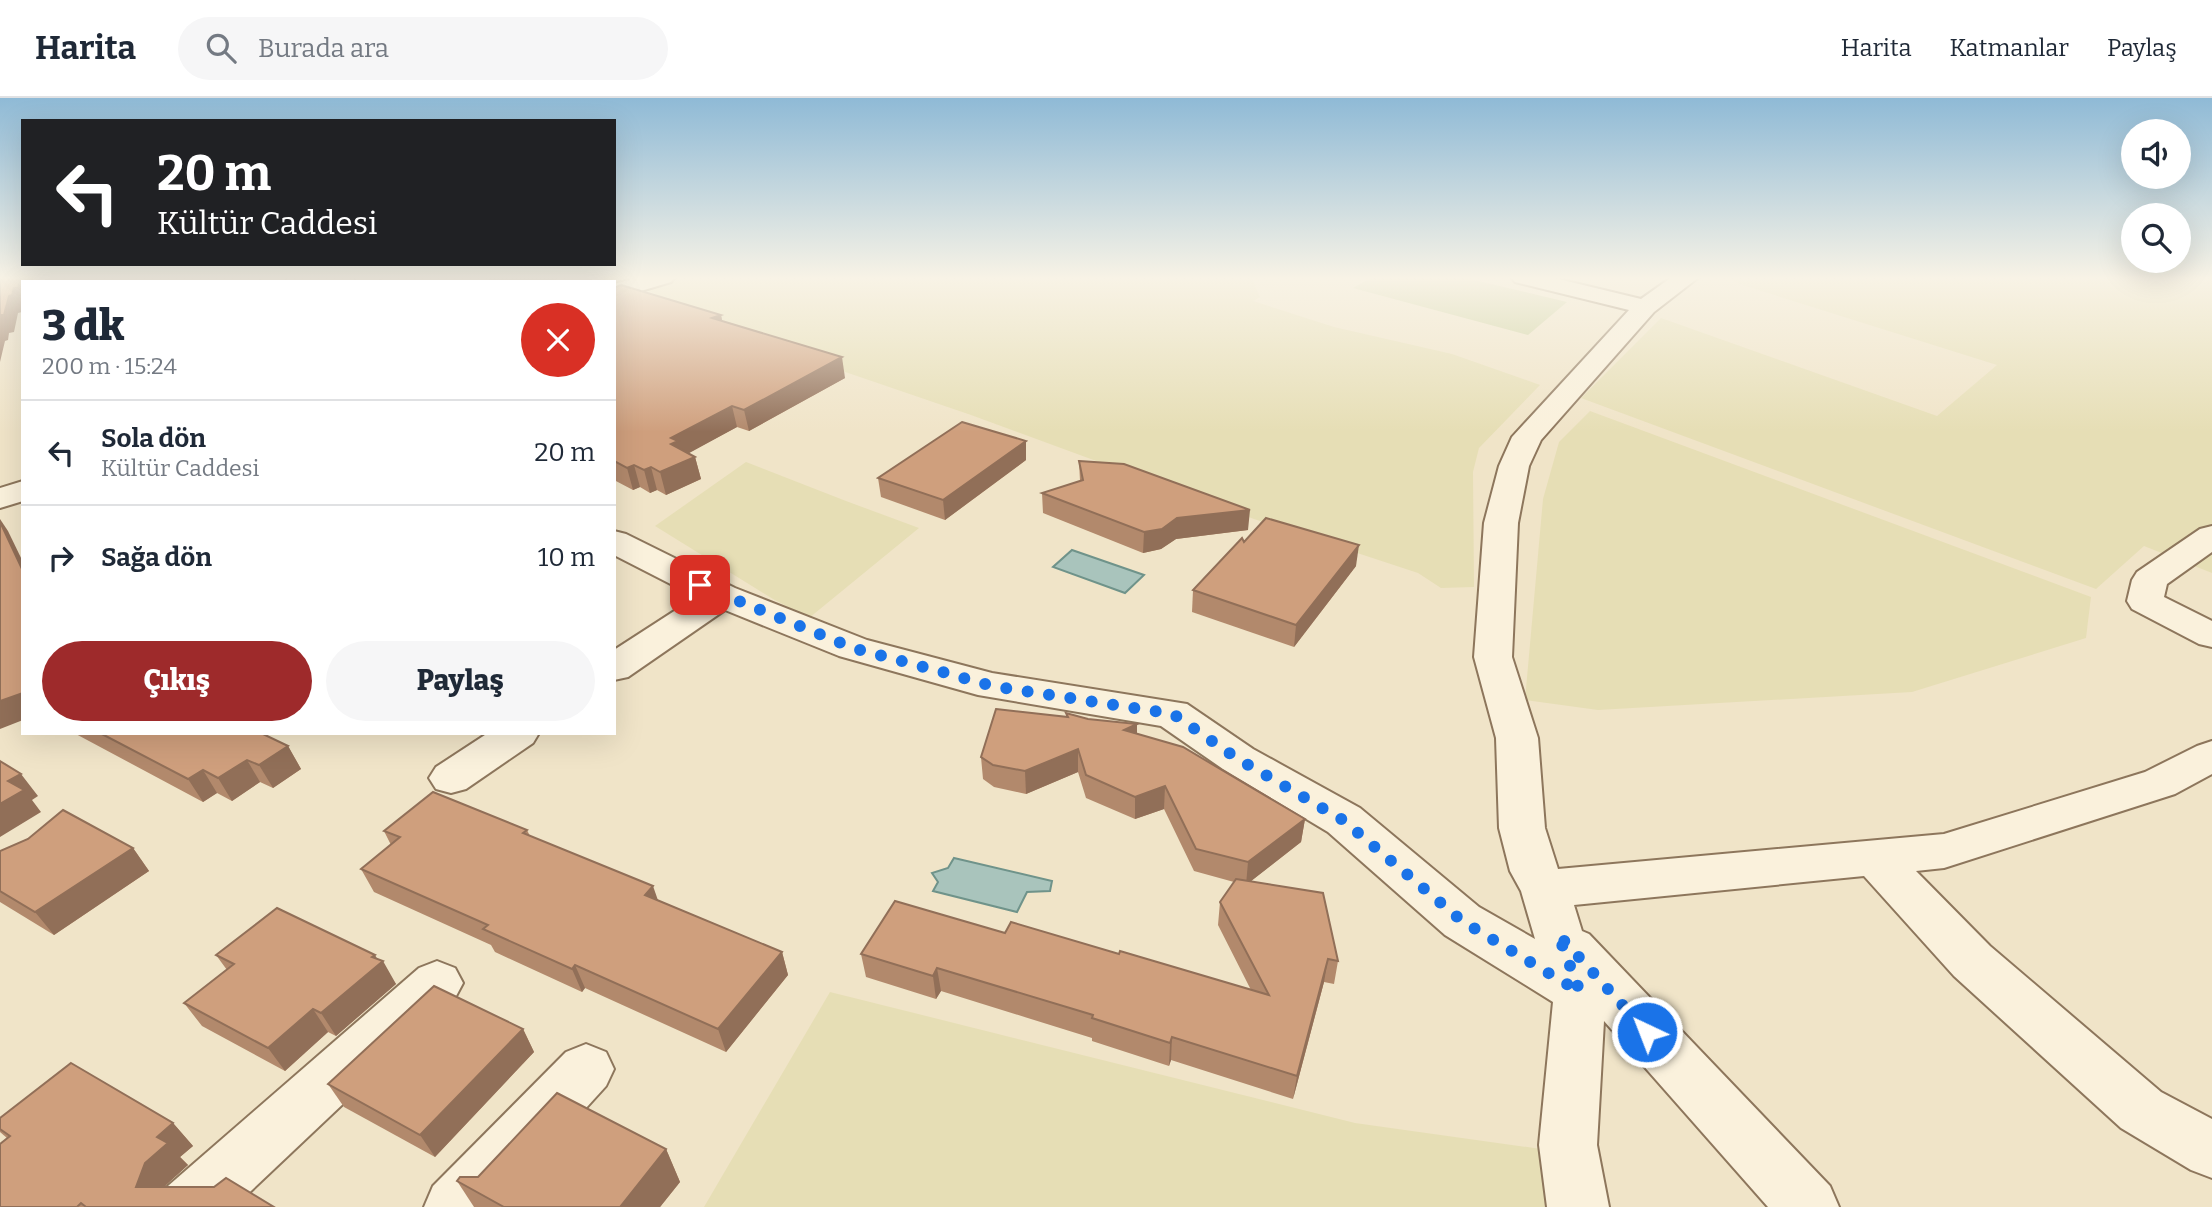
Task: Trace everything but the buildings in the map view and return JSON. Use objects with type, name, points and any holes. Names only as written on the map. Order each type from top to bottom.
[{"type":"street","points":[[1578,1207],[1568,1145],[1580,992],[1552,912],[1534,871],[1522,828],[1517,738],[1493,657],[1501,523],[1514,467],[1527,437],[1625,329]]},
{"type":"street","points":[[0,498],[21,492]]},
{"type":"street","points":[[2212,536],[2150,580],[2145,601],[2212,636]]},
{"type":"street","points":[[616,542],[722,596],[853,648],[992,686],[1173,714],[1238,759],[1343,820],[1462,921],[1580,992]]},
{"type":"street","points":[[616,667],[722,596]]},
{"type":"street","points":[[451,778],[515,735]]},
{"type":"street","points":[[1552,912],[1874,857],[1944,851],[2160,783],[2212,756]]},
{"type":"street","points":[[1874,857],[1972,961],[2141,1110],[2212,1150]]},
{"type":"street","points":[[1552,912],[1808,1207]]},
{"type":"street","points":[[190,1207],[437,983]]},
{"type":"street","points":[[455,1207],[586,1069]]},
{"type":"shaded area","points":[[719,329],[1342,329],[1452,354],[1540,385],[1479,448],[1473,472],[1474,587],[1441,588],[1418,573],[1254,519],[971,415]]},
{"type":"shaded area","points":[[1650,329],[1691,329],[1937,416],[1997,365],[1882,329],[2212,329],[2212,573],[2144,546],[2096,589],[1581,398]]},
{"type":"shaded area","points":[[1590,411],[2091,597],[2086,638],[1912,692],[1598,710],[1525,700],[1543,499],[1559,442]]},
{"type":"shaded area","points":[[746,462],[919,528],[809,618],[773,599],[655,526]]},
{"type":"shaded area","points":[[830,992],[1355,1123],[1541,1149],[1551,1207],[704,1207]]},
{"type":"green space","points":[[1505,329],[1535,329],[1528,335]]},
{"type":"water","points":[[1072,550],[1144,575],[1125,593],[1053,567]]},
{"type":"water","points":[[954,858],[1052,881],[1050,891],[1027,892],[1017,912],[933,891],[938,882],[932,873],[948,868]]},
{"type":"route","points":[[700,585],[853,648],[992,686],[1173,714],[1238,759],[1343,820],[1462,921],[1580,992],[1558,934],[1647,1032]]}]
